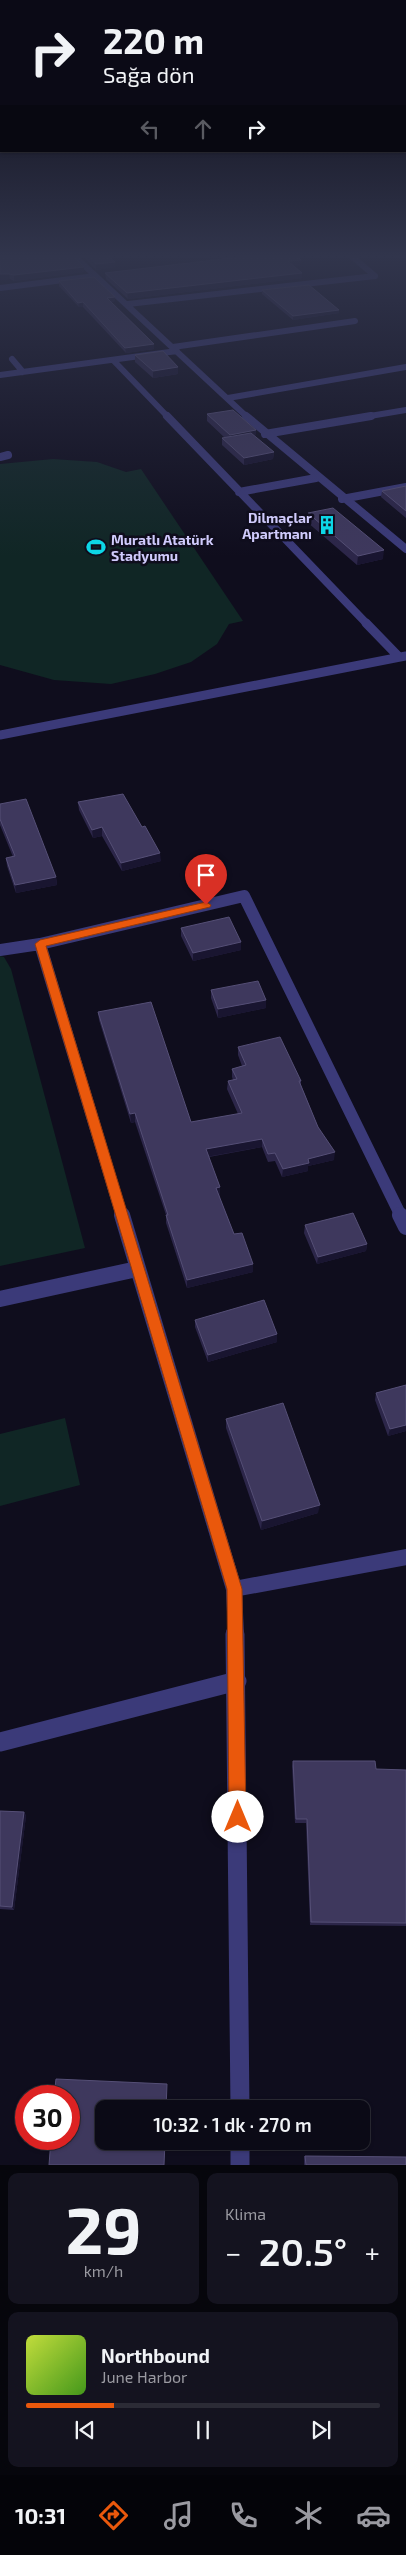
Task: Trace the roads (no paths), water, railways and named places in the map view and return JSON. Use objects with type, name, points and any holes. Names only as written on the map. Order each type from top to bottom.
[{"type":"street","points":[[0,375],[147,354]]},
{"type":"street","points":[[180,354],[265,434],[316,478],[406,549]]},
{"type":"street","points":[[12,358],[23,372]]},
{"type":"street","points":[[113,360],[239,492],[402,656]]},
{"type":"street","points":[[228,398],[406,368]]},
{"type":"street","points":[[265,434],[406,410]]},
{"type":"street","points":[[239,492],[316,478]]},
{"type":"street","points":[[342,499],[406,487]]},
{"type":"street","points":[[0,734],[402,656]]},
{"type":"street","points":[[0,936],[2,950],[40,944],[244,896],[406,1227]]},
{"type":"street","points":[[40,944],[234,1589],[237,1681],[240,2100]]},
{"type":"street","points":[[0,1299],[137,1268]]},
{"type":"street","points":[[234,1589],[406,1557]]},
{"type":"street","points":[[0,1742],[237,1681]]},
{"type":"street","points":[[240,2150],[240,2165]]},
{"type":"place","name":"Dilmaçlar Apartmanı","points":[[327,525]]},
{"type":"place","name":"Muratlı Atatürk Stadyumu","points":[[96,547]]}]
